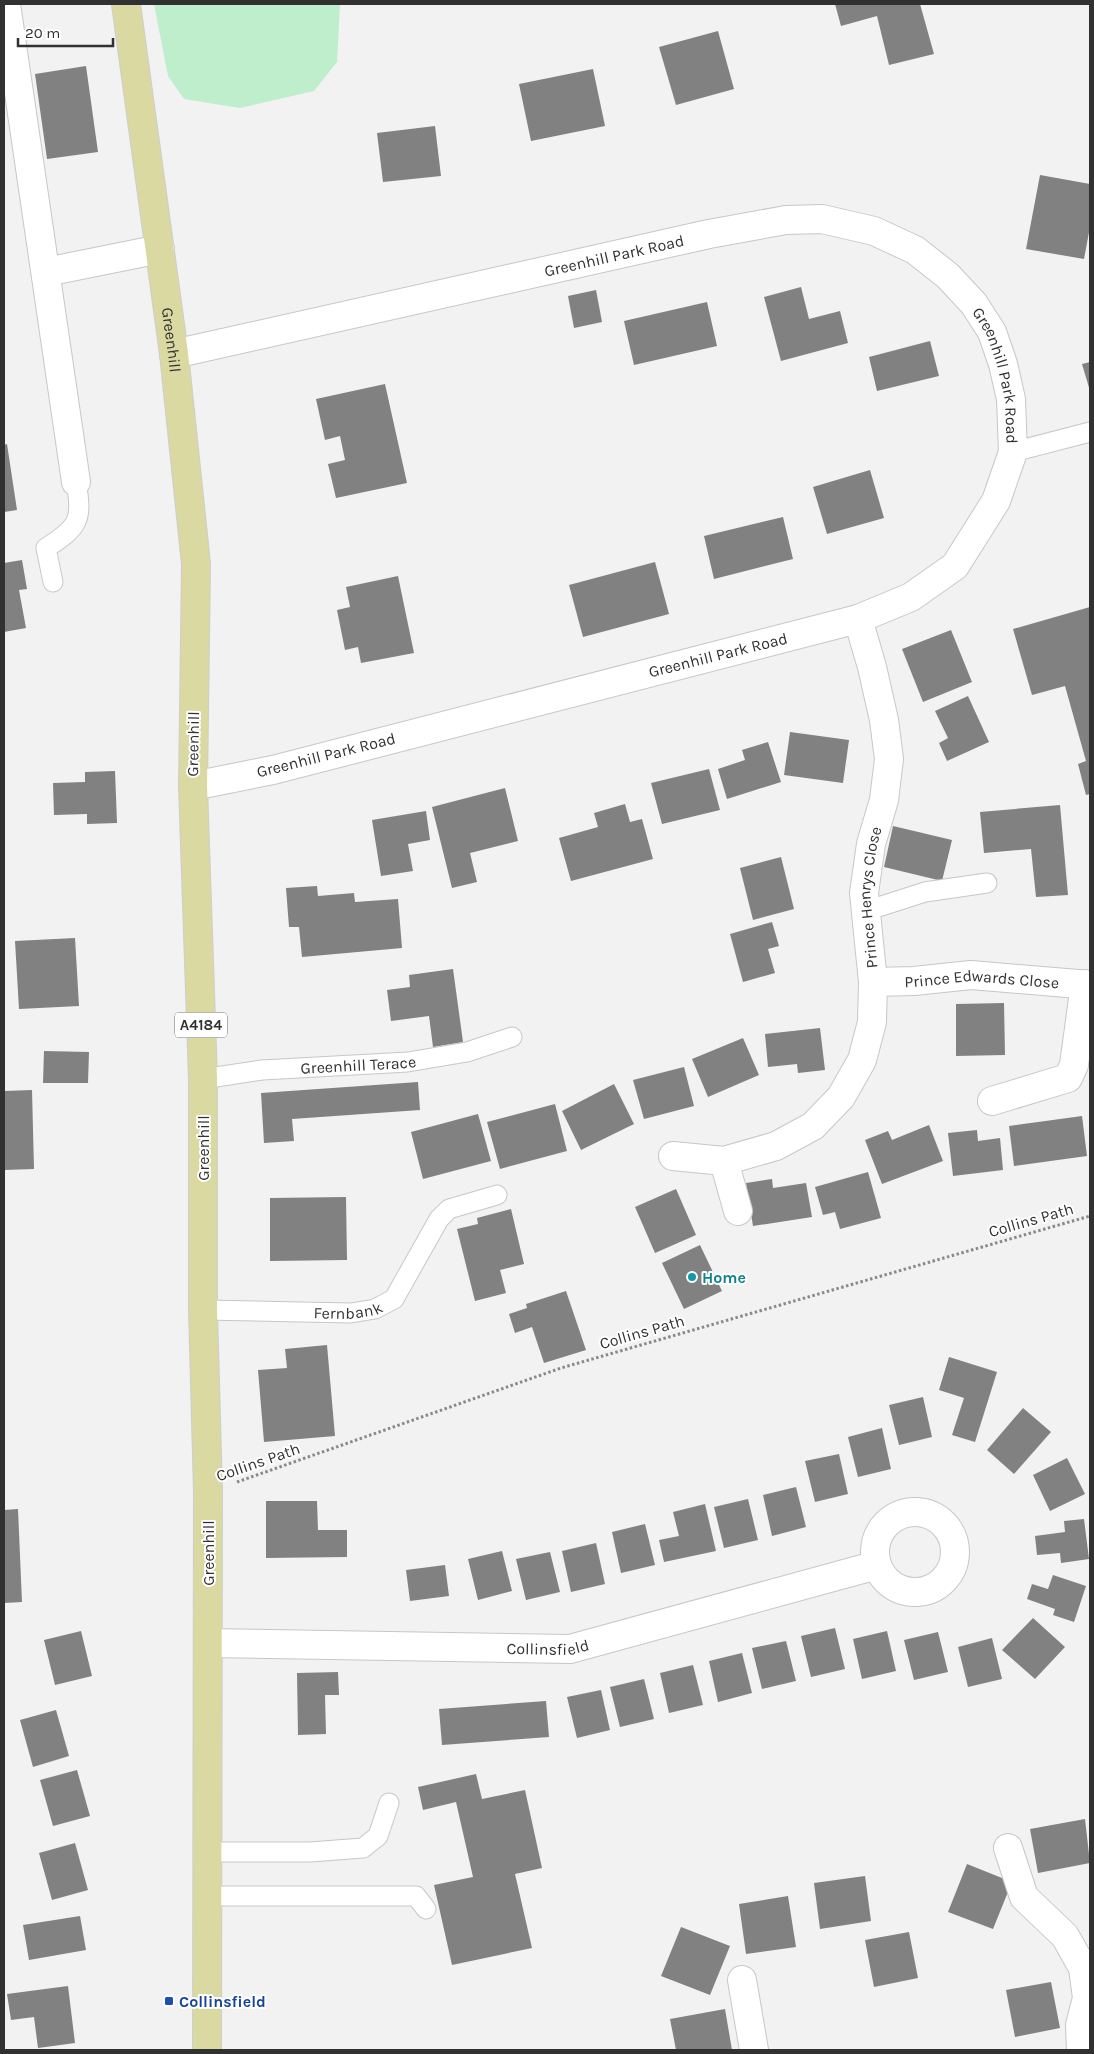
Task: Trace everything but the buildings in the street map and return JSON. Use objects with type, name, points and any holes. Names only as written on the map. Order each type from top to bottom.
[{"type":"main road","name":"Greenhill","points":[[126,4],[174,354],[196,564],[193,786],[203,1079],[203,1310],[208,1492],[207,2050]]},
{"type":"street","points":[[6,4],[76,482]]},
{"type":"street","name":"Greenhill Park Road","points":[[174,354],[709,234],[786,220],[822,220],[874,231],[915,250],[948,276],[974,304],[992,332],[1003,364],[1011,398],[1013,452],[996,501],[955,566],[911,597],[858,619],[273,770],[193,786]]},
{"type":"street","points":[[46,272],[160,249]]},
{"type":"street","name":"Prince Henrys Close","points":[[673,1156],[724,1161],[776,1146],[813,1126],[841,1097],[862,1060],[872,1022],[873,982],[864,892],[871,844],[884,800],[889,759],[878,694],[858,619]]},
{"type":"street","name":"Prince Edwards Close","points":[[873,982],[914,981],[971,975],[1088,984]]},
{"type":"street","points":[[992,1101],[1068,1078],[1074,1065],[1088,984]]},
{"type":"street","points":[[724,1161],[738,1211]]},
{"type":"street","name":"Collinsfield","points":[[208,1644],[570,1649],[878,1565]]},
{"type":"street","points":[[1008,1848],[1024,1897],[1064,1936],[1084,1968],[1086,1998],[1080,2025],[1081,2050]]},
{"type":"street","points":[[742,1980],[754,2050]]},
{"type":"lane","points":[[1013,452],[1090,432]]},
{"type":"lane","points":[[53,582],[46,548],[67,534],[77,520],[81,508],[76,482]]},
{"type":"lane","points":[[866,911],[925,892],[987,883]]},
{"type":"lane","name":"Greenhill Terace","points":[[203,1079],[262,1070],[408,1062],[467,1052],[512,1037]]},
{"type":"lane","name":"Fernbank","points":[[203,1310],[351,1313],[376,1309],[394,1299],[439,1219],[449,1209],[497,1195]]},
{"type":"lane","points":[[207,1852],[310,1852],[363,1848],[378,1836],[389,1803]]},
{"type":"lane","points":[[206,1896],[416,1896],[426,1909]]},
{"type":"path","name":"Collins Path","points":[[208,1492],[561,1368],[1090,1216]]},
{"type":"green space","points":[[154,4],[340,4],[337,62],[314,91],[240,108],[184,99],[168,76]]},
{"type":"place","name":"Home","points":[[692,1277]]},
{"type":"place","name":"Collinsfield","points":[[169,2001]]}]
